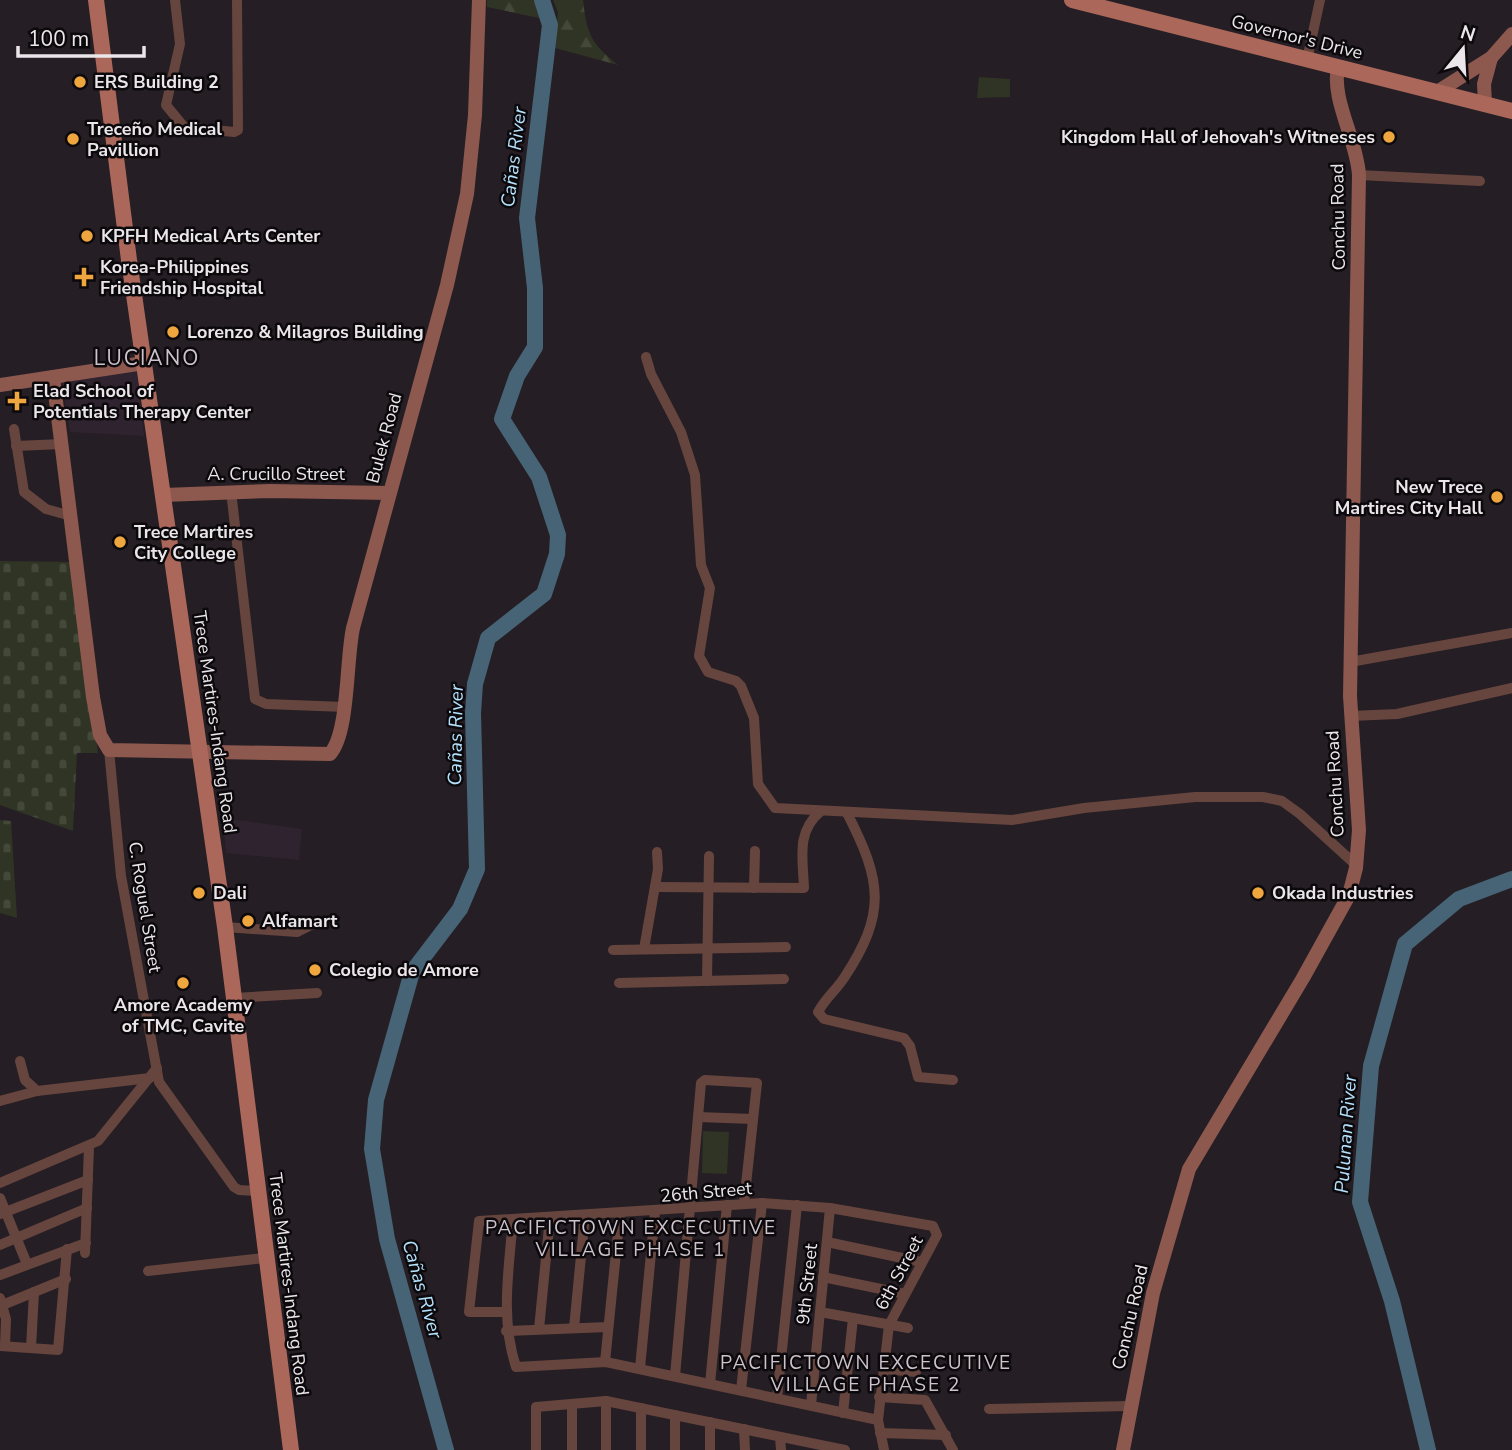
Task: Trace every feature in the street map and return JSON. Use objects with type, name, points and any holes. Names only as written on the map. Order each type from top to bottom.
[{"type":"main road","name":"Trece Martires-Indang Road","points":[[96,0],[144,363],[225,927],[264,1258],[290,1450]]},
{"type":"main road","name":"Bulek Road","points":[[109,750],[274,750],[325,755],[335,747],[345,707],[348,650],[447,285],[467,194],[475,115],[479,0]]},
{"type":"main road","name":"Governor's Drive","points":[[1072,0],[1512,111]]},
{"type":"main road","points":[[1437,92],[1491,58],[1512,34]]},
{"type":"main road","points":[[1485,104],[1484,84],[1491,58]]},
{"type":"main road","name":"Conchu Road","points":[[1123,1450],[1129,1406],[1153,1293],[1189,1169],[1349,895],[1356,865],[1359,830],[1350,662],[1359,175],[1355,147],[1335,83],[1339,68]]},
{"type":"main road","points":[[0,385],[144,363]]},
{"type":"main road","points":[[53,377],[93,697],[100,735],[109,750]]},
{"type":"main road","name":"A. Crucillo Street","points":[[164,495],[231,491],[389,493]]},
{"type":"street","points":[[175,0],[180,44],[167,107],[184,127],[234,132],[238,130],[237,0]]},
{"type":"street","points":[[1307,60],[1320,0]]},
{"type":"street","points":[[1359,175],[1480,181]]},
{"type":"street","points":[[646,356],[655,383],[681,432],[695,475],[701,565],[710,588],[699,656],[708,672],[736,681],[741,686],[754,718],[758,784],[764,795],[780,811],[1012,820],[1084,808],[1195,797],[1263,797],[1282,802],[1300,814],[1356,865]]},
{"type":"street","points":[[14,429],[24,492],[46,509],[71,516]]},
{"type":"street","points":[[16,446],[62,444]]},
{"type":"street","points":[[231,491],[255,699],[266,704],[345,707]]},
{"type":"street","points":[[1350,662],[1512,633]]},
{"type":"street","points":[[1351,716],[1397,714],[1512,688]]},
{"type":"street","name":"C. Roguel Street","points":[[109,750],[121,876],[159,1082],[166,1096],[223,1168],[234,1187],[243,1191],[258,1191]]},
{"type":"street","points":[[655,887],[804,888],[803,838],[809,821],[820,812]]},
{"type":"street","points":[[848,813],[870,865],[874,921],[867,942],[818,1012],[824,1019],[904,1038],[910,1046],[918,1077],[953,1080]]},
{"type":"street","points":[[754,888],[755,851]]},
{"type":"street","points":[[644,949],[655,887],[657,852]]},
{"type":"street","points":[[707,981],[705,948],[709,856]]},
{"type":"street","points":[[225,927],[296,932],[313,924]]},
{"type":"street","points":[[613,950],[786,947]]},
{"type":"street","points":[[619,983],[784,979]]},
{"type":"street","points":[[234,998],[317,993]]},
{"type":"street","points":[[20,1061],[25,1080],[37,1091]]},
{"type":"street","points":[[0,1183],[89,1147],[108,1133],[157,1068]]},
{"type":"street","points":[[0,1101],[37,1091],[150,1077]]},
{"type":"street","points":[[675,1376],[701,1083],[705,1080],[754,1081],[758,1085],[744,1203]]},
{"type":"street","points":[[698,1117],[753,1119]]},
{"type":"street","points":[[0,1275],[67,1249],[85,1248],[89,1147]]},
{"type":"street","points":[[3,1213],[88,1180]]},
{"type":"street","points":[[0,1198],[3,1213],[27,1264]]},
{"type":"street","points":[[741,1390],[762,1203]]},
{"type":"street","name":"26th Street","points":[[505,1312],[469,1312],[479,1220],[655,1212],[762,1203],[830,1208],[935,1229]]},
{"type":"street","points":[[710,1384],[727,1205]]},
{"type":"street","points":[[777,1398],[797,1205]]},
{"type":"street","points":[[0,1245],[87,1208]]},
{"type":"street","name":"9th Street","points":[[811,1405],[830,1208]]},
{"type":"street","points":[[640,1368],[655,1212]]},
{"type":"street","points":[[605,1362],[620,1213]]},
{"type":"street","points":[[574,1328],[585,1215]]},
{"type":"street","points":[[539,1329],[550,1217]]},
{"type":"street","points":[[513,1219],[505,1312],[506,1331],[516,1367],[605,1362],[878,1420]]},
{"type":"street","name":"6th Street","points":[[884,1450],[878,1420],[879,1397],[890,1325],[935,1229],[944,1222]]},
{"type":"street","points":[[827,1242],[921,1262]]},
{"type":"street","points":[[66,1279],[1,1303],[6,1319],[3,1346],[58,1350],[66,1279],[67,1249]]},
{"type":"street","points":[[148,1271],[264,1258]]},
{"type":"street","points":[[824,1278],[905,1294]]},
{"type":"street","points":[[31,1348],[34,1292]]},
{"type":"street","points":[[820,1312],[908,1328]]},
{"type":"street","points":[[843,1413],[853,1318]]},
{"type":"street","points":[[506,1331],[608,1327]]},
{"type":"street","points":[[883,1370],[916,1372]]},
{"type":"street","points":[[879,1397],[925,1400],[953,1450]]},
{"type":"street","points":[[606,1401],[606,1450]]},
{"type":"street","points":[[536,1450],[536,1407],[606,1401],[744,1429],[814,1447],[845,1450]]},
{"type":"street","points":[[572,1404],[572,1450]]},
{"type":"street","points":[[989,1409],[1129,1406]]},
{"type":"street","points":[[641,1408],[641,1450]]},
{"type":"street","points":[[675,1415],[675,1450]]},
{"type":"street","points":[[710,1422],[710,1450]]},
{"type":"street","points":[[744,1429],[745,1450]]},
{"type":"street","points":[[880,1433],[946,1435]]},
{"type":"street","points":[[780,1437],[781,1450]]},
{"type":"shaded area","points":[[137,370],[144,436],[70,432],[62,383]]},
{"type":"shaded area","points":[[223,818],[302,829],[299,860],[226,853]]},
{"type":"green space","points":[[487,0],[537,0],[544,19],[487,7]]},
{"type":"green space","points":[[553,0],[583,0],[586,22],[592,37],[618,65],[555,48],[558,12]]},
{"type":"green space","points":[[979,77],[1010,79],[1010,97],[977,98]]},
{"type":"green space","points":[[0,561],[72,562],[98,753],[77,753],[73,831],[0,805]]},
{"type":"green space","points":[[0,820],[11,821],[17,918],[0,913]]},
{"type":"green space","points":[[703,1131],[729,1132],[727,1174],[702,1173]]},
{"type":"waterway","name":"Cañas River","points":[[446,1450],[387,1239],[372,1149],[376,1100],[412,972],[460,909],[477,869],[473,713],[475,684],[488,638],[544,594],[557,554],[558,535],[539,477],[502,419],[517,376],[535,347],[535,288],[527,218],[550,25],[542,0]]},
{"type":"waterway","name":"Pulunan River","points":[[1428,1450],[1392,1301],[1360,1202],[1371,1066],[1405,944],[1459,899],[1512,879]]},
{"type":"place","name":"ERS Building 2","points":[[80,82]]},
{"type":"place","name":"Kingdom Hall of Jehovah's Witnesses","points":[[1389,137]]},
{"type":"place","name":"Treceño Medical Pavillion","points":[[73,139]]},
{"type":"place","name":"KPFH Medical Arts Center","points":[[87,236]]},
{"type":"place","name":"Korea-Philippines Friendship Hospital","points":[[84,277]]},
{"type":"place","name":"Lorenzo & Milagros Building","points":[[173,332]]},
{"type":"place","name":"Elad School of Potentials Therapy Center","points":[[17,401]]},
{"type":"place","name":"New Trece Martires City Hall","points":[[1497,497]]},
{"type":"place","name":"Trece Martires City College","points":[[120,542]]},
{"type":"place","name":"Dali","points":[[199,893]]},
{"type":"place","name":"Okada Industries","points":[[1258,893]]},
{"type":"place","name":"Alfamart","points":[[248,921]]},
{"type":"place","name":"Colegio de Amore","points":[[315,970]]},
{"type":"place","name":"Amore Academy of TMC, Cavite","points":[[183,983]]},
{"type":"district","name":"LUCIANO","points":[[147,358]]},
{"type":"district","name":"PACIFICTOWN EXCECUTIVE VILLAGE PHASE 1","points":[[631,1238]]},
{"type":"district","name":"PACIFICTOWN EXCECUTIVE VILLAGE PHASE 2","points":[[866,1373]]}]
